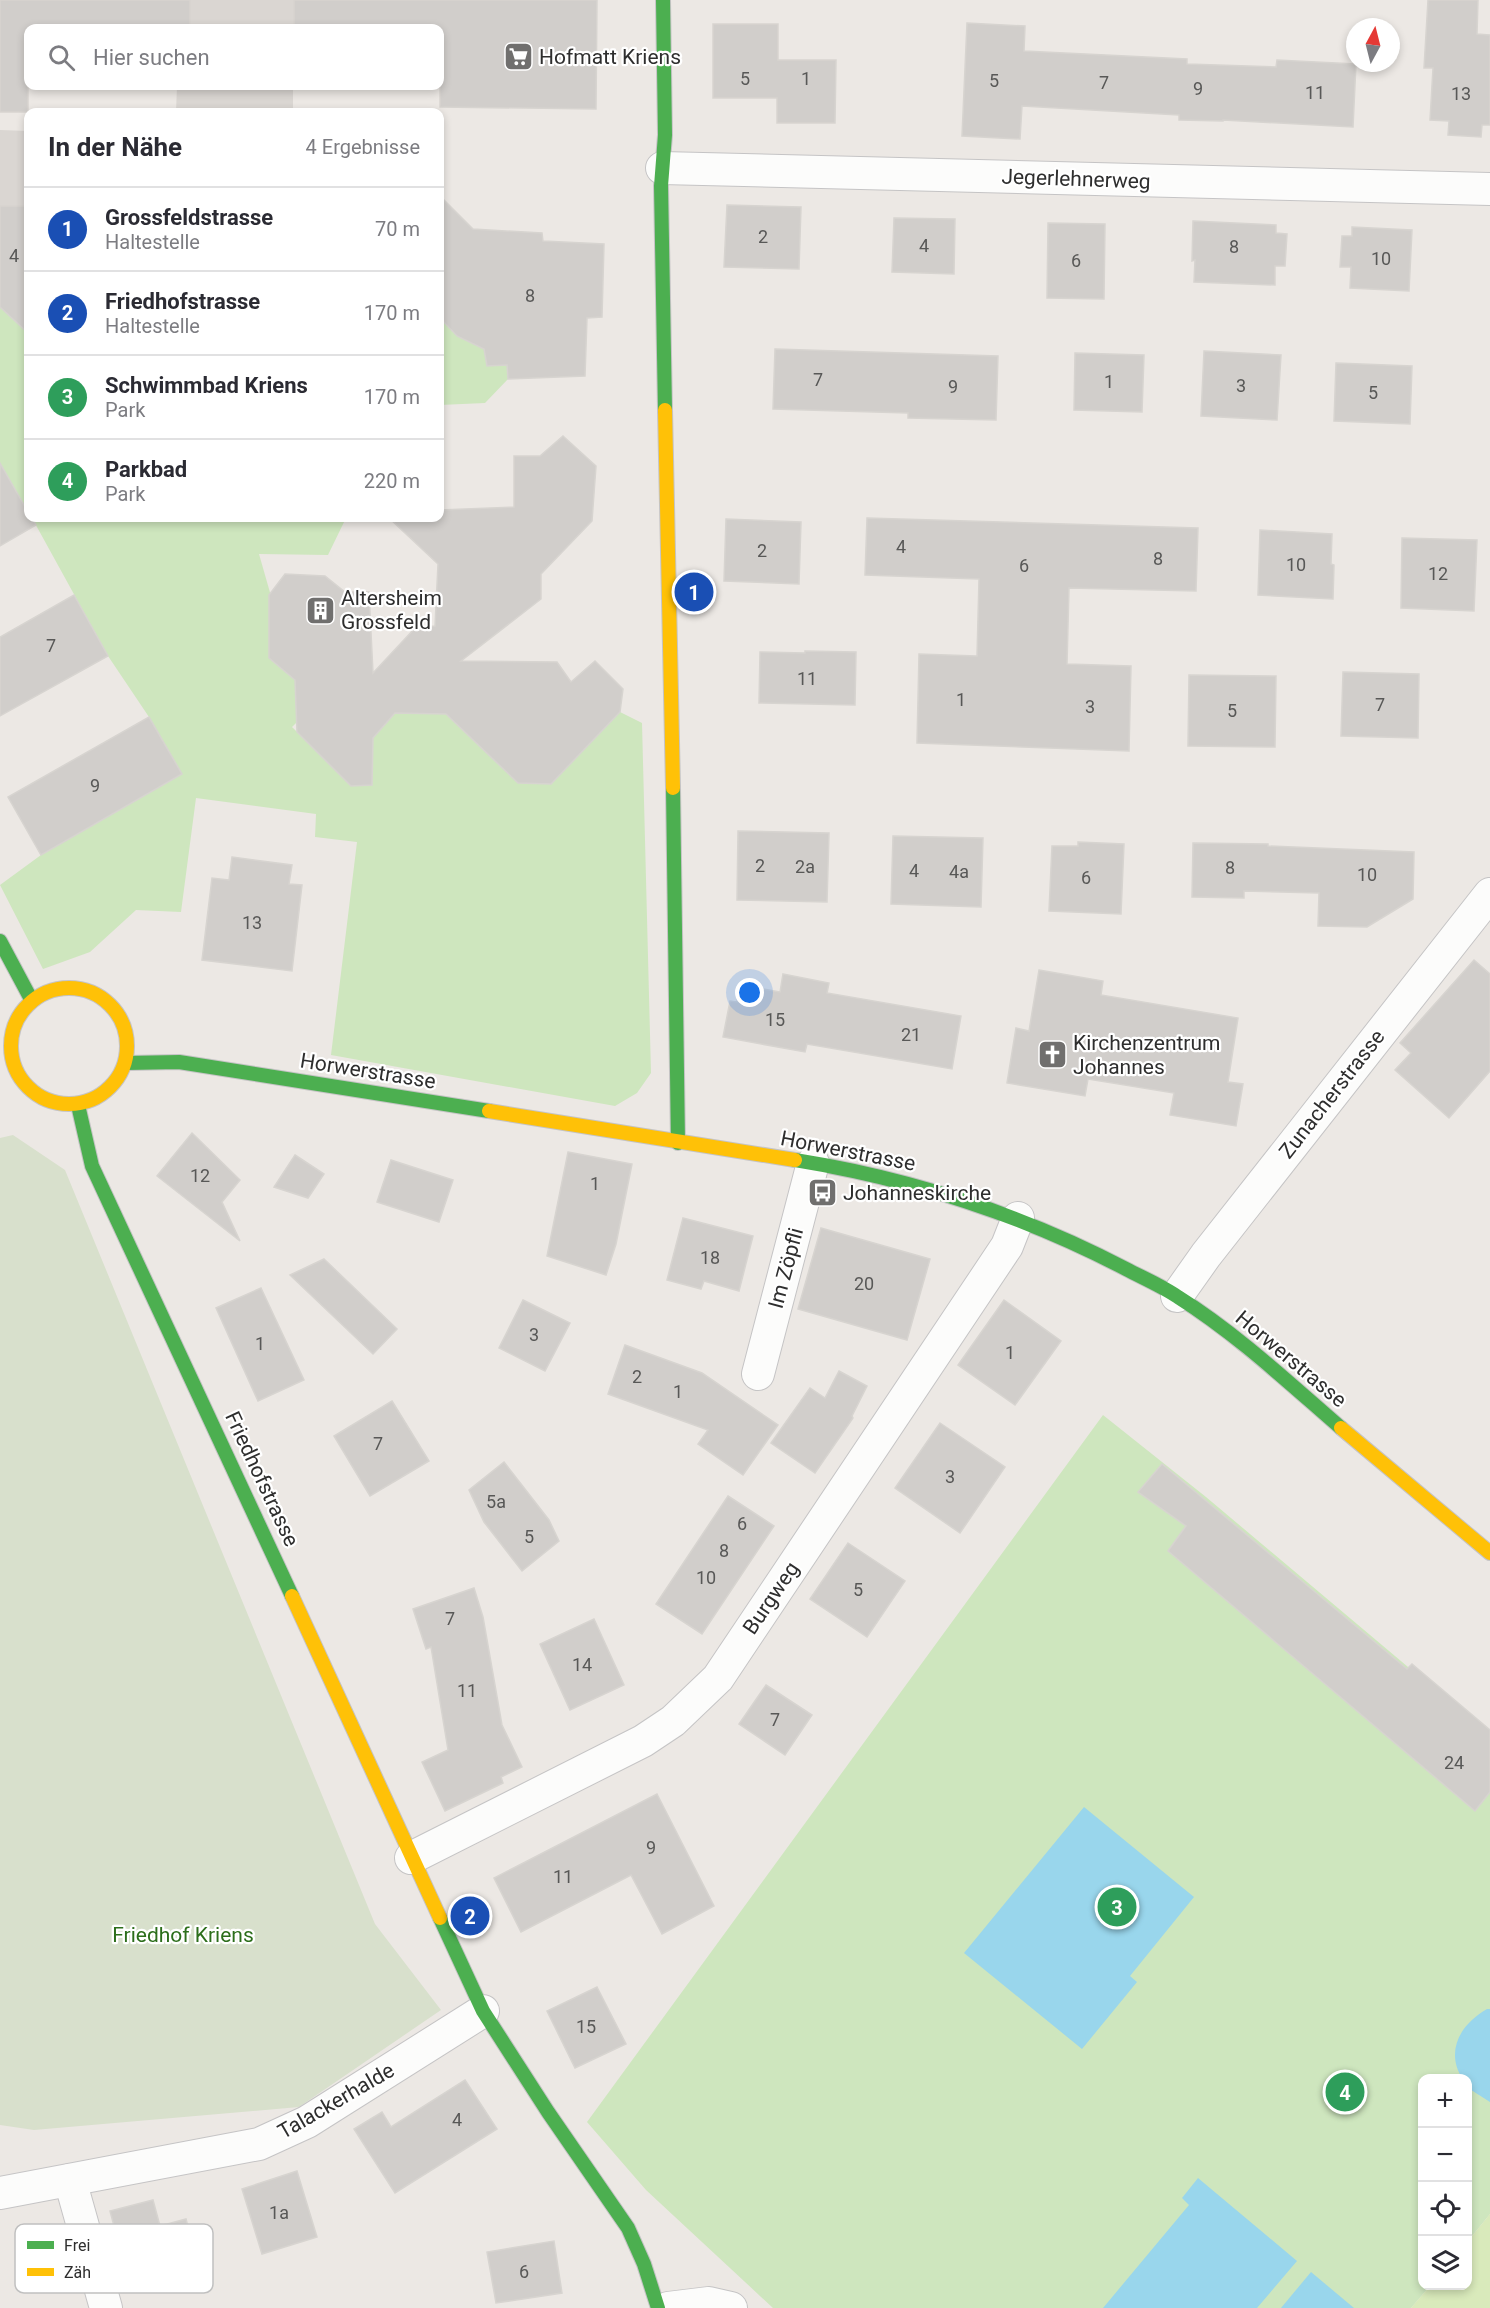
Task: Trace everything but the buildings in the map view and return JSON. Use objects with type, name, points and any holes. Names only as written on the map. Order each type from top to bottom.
[{"type":"street","points":[[663,0],[665,135],[660,186],[678,1143]]},
{"type":"street","name":"Jegerlehnerweg","points":[[662,168],[1490,189]]},
{"type":"street","name":"Zunacherstrasse","points":[[1177,1296],[1206,1255],[1490,894]]},
{"type":"street","points":[[0,941],[32,1001]]},
{"type":"street","points":[[71,987],[92,992],[110,1003],[122,1021],[128,1041],[126,1063],[116,1083],[99,1097],[78,1105],[56,1103],[35,1094],[19,1077],[12,1059],[11,1040],[14,1025],[32,1001],[51,990],[71,987]]},
{"type":"street","name":"Horwerstrasse","points":[[126,1063],[179,1062],[813,1163],[887,1178],[965,1199],[1018,1218],[1105,1258],[1177,1296],[1212,1320],[1490,1553]]},
{"type":"street","name":"Friedhofstrasse","points":[[78,1105],[93,1166],[483,2011],[548,2112],[628,2228],[645,2264],[658,2308]]},
{"type":"street","name":"Im Zöpfli","points":[[758,1374],[813,1163]]},
{"type":"street","name":"Burgweg","points":[[411,1858],[643,1742],[673,1721],[718,1678],[1007,1246],[1018,1218]]},
{"type":"street","name":"Talackerhalde","points":[[0,2193],[259,2144],[307,2122],[483,2011]]},
{"type":"street","points":[[70,2180],[82,2224]]},
{"type":"street","points":[[102,2293],[106,2308]]},
{"type":"street","points":[[668,2308],[709,2303],[730,2308]]},
{"type":"green space","points":[[0,307],[24,329],[24,505],[0,463]]},
{"type":"green space","points":[[444,322],[457,336],[484,349],[487,366],[507,365],[508,379],[485,403],[444,405]]},
{"type":"green space","points":[[34,522],[344,522],[328,555],[259,554],[295,680],[297,722],[292,727],[351,785],[373,738],[395,713],[446,714],[518,783],[550,784],[620,712],[642,723],[651,1073],[637,1093],[615,1106],[331,1055],[357,842],[315,837],[316,814],[196,798],[181,912],[136,910],[90,952],[43,969],[0,885],[41,855],[182,774],[149,717],[108,656]]},
{"type":"green space","name":"Friedhof Kriens","points":[[13,1135],[65,1170],[375,1924],[441,2010],[299,2107],[34,2130],[0,2125],[0,1138]]},
{"type":"green space","points":[[1103,1415],[1206,1497],[1490,1736],[1490,2214],[1472,2236],[1472,2074],[1418,2074],[1418,2290],[1427,2290],[1411,2308],[773,2308],[646,2190],[587,2122]]},
{"type":"green space","points":[[1490,2214],[1490,2308],[1411,2308],[1427,2290],[1472,2290],[1472,2236]]},
{"type":"shaded area","points":[[190,0],[294,0],[294,24],[190,24]]},
{"type":"shaded area","points":[[177,90],[293,90],[293,108],[176,108]]},
{"type":"shaded area","points":[[0,130],[24,131],[24,206],[0,206]]},
{"type":"water","points":[[1084,1807],[1194,1897],[1130,1976],[1137,1982],[1082,2049],[964,1953]]},
{"type":"water","points":[[1490,2009],[1490,2102],[1472,2091],[1472,2074],[1460,2074],[1455,2058],[1458,2039],[1463,2030],[1478,2015]]},
{"type":"water","points":[[1198,2178],[1297,2261],[1257,2308],[1103,2308],[1189,2205],[1182,2198]]},
{"type":"water","points":[[1311,2272],[1354,2308],[1281,2308]]},
{"type":"traffic: fast","points":[[663,0],[665,135],[661,186],[665,410]]},
{"type":"traffic: fast","points":[[673,788],[678,1143]]},
{"type":"traffic: fast","points":[[0,941],[32,1001]]},
{"type":"traffic: fast","points":[[126,1063],[179,1062],[489,1111]]},
{"type":"traffic: fast","points":[[78,1105],[92,1166],[292,1596]]},
{"type":"traffic: fast","points":[[795,1160],[882,1177],[924,1188],[1006,1215],[1086,1249],[1166,1289],[1200,1311],[1262,1360],[1341,1428]]},
{"type":"traffic: fast","points":[[440,1918],[483,2011],[548,2112],[628,2228],[644,2264],[658,2308]]},
{"type":"traffic: slow","points":[[665,410],[673,788]]},
{"type":"traffic: slow","points":[[69,988],[91,992],[110,1005],[123,1024],[127,1046],[123,1068],[110,1087],[91,1100],[69,1104],[47,1100],[28,1087],[15,1068],[11,1046],[15,1024],[28,1005],[47,992],[69,988]]},
{"type":"traffic: slow","points":[[489,1111],[795,1160]]},
{"type":"traffic: slow","points":[[1341,1428],[1490,1553]]},
{"type":"traffic: slow","points":[[292,1596],[440,1918]]},
{"type":"place","name":"Hofmatt Kriens","points":[[518,57]]},
{"type":"place","name":"Grossfeldstrasse","points":[[694,592]]},
{"type":"place","name":"Altersheim Grossfeld","points":[[320,610]]},
{"type":"place","name":"Kirchenzentrum Johannes","points":[[1052,1055]]},
{"type":"place","name":"Johanneskirche","points":[[822,1193]]},
{"type":"place","name":"Schwimmbad Kriens","points":[[1117,1907]]},
{"type":"place","name":"Friedhofstrasse","points":[[470,1916]]},
{"type":"place","name":"Parkbad","points":[[1345,2092]]}]
